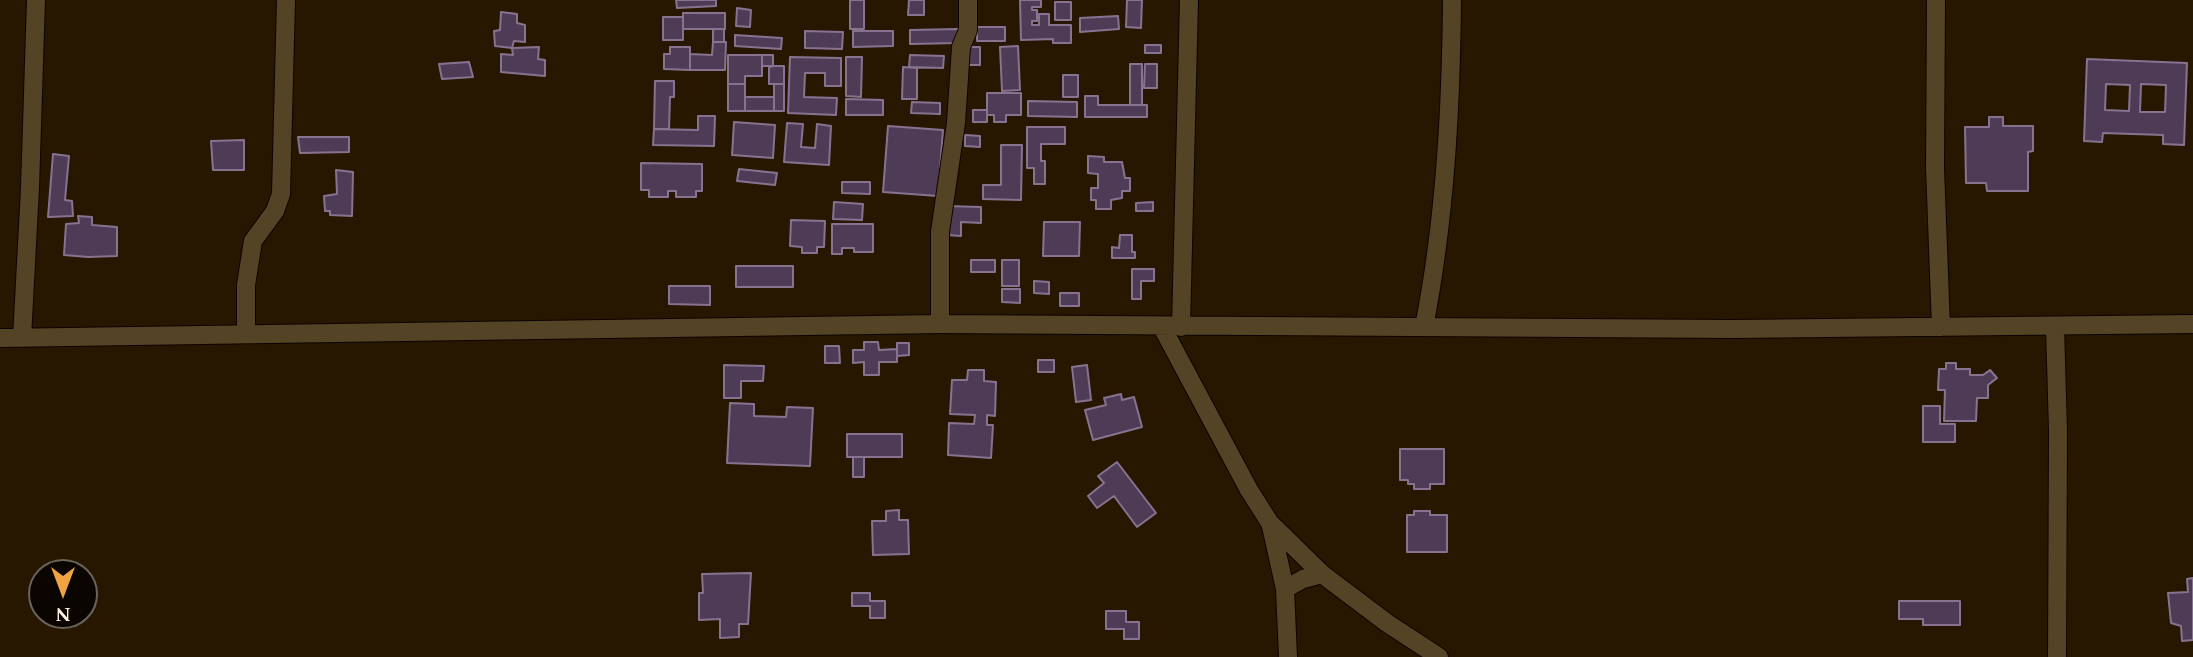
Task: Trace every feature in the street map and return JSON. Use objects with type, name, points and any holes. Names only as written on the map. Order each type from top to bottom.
[{"type":"street","points":[[22,338],[36,0]]},
{"type":"street","points":[[246,334],[246,285],[253,241],[275,211],[281,194],[286,0]]},
{"type":"street","points":[[940,324],[940,232],[956,124],[961,47],[968,30],[968,0]]},
{"type":"street","points":[[1181,327],[1189,0]]},
{"type":"street","points":[[1424,327],[1433,282],[1446,158],[1452,0]]},
{"type":"street","points":[[1936,0],[1936,168],[1941,327]]},
{"type":"street","points":[[0,338],[940,324],[1734,329],[2193,324]]},
{"type":"street","points":[[2055,326],[2058,431],[2055,622],[2057,657]]},
{"type":"street","points":[[1162,327],[1228,452],[1270,523],[1322,574],[1387,623],[1439,657]]},
{"type":"street","points":[[1270,523],[1285,589],[1288,657]]},
{"type":"street","points":[[1285,589],[1303,579],[1322,574]]},
{"type":"building","points":[[676,0],[716,0],[716,6],[677,8]]},
{"type":"building","points":[[850,0],[864,0],[864,29],[850,29]]},
{"type":"building","points":[[909,0],[924,0],[924,15],[908,15]]},
{"type":"building","points":[[1020,0],[1041,0],[1041,7],[1032,7],[1032,10],[1037,10],[1037,21],[1032,21],[1032,25],[1039,25],[1039,14],[1049,14],[1049,25],[1071,25],[1071,43],[1053,43],[1053,39],[1021,40]]},
{"type":"building","points":[[1127,0],[1142,0],[1141,28],[1126,27]]},
{"type":"building","points":[[1055,2],[1071,2],[1071,20],[1055,20]]},
{"type":"building","points":[[737,8],[751,10],[750,27],[736,26]]},
{"type":"building","points":[[501,12],[517,14],[517,23],[525,25],[525,42],[514,41],[512,48],[495,46],[494,31],[500,30]]},
{"type":"building","points":[[683,13],[725,13],[725,29],[683,29]]},
{"type":"building","points":[[1118,16],[1119,29],[1080,32],[1080,18]]},
{"type":"building","points":[[663,17],[683,17],[683,40],[663,40]]},
{"type":"building","points":[[977,27],[1005,27],[1005,41],[977,41]]},
{"type":"building","points":[[713,29],[724,29],[724,42],[713,42]]},
{"type":"building","points":[[958,29],[958,43],[910,44],[910,30]]},
{"type":"building","points":[[805,31],[843,32],[842,49],[805,48]]},
{"type":"building","points":[[853,31],[893,31],[893,46],[853,47]]},
{"type":"building","points":[[735,35],[782,38],[781,49],[735,46]]},
{"type":"building","points":[[713,42],[726,42],[725,70],[690,70],[690,54],[712,55]]},
{"type":"building","points":[[1145,45],[1161,45],[1161,53],[1145,53]]},
{"type":"building","points":[[1018,46],[1020,90],[1002,91],[1000,47]]},
{"type":"building","points":[[539,47],[538,59],[545,60],[545,76],[501,72],[501,54],[513,55],[512,48]]},
{"type":"building","points":[[670,47],[690,47],[690,70],[664,69],[664,54],[670,54]]},
{"type":"building","points":[[967,47],[980,47],[980,65],[967,65]]},
{"type":"building","points":[[728,55],[762,55],[762,76],[745,76],[745,84],[728,84]]},
{"type":"building","points":[[762,55],[773,55],[773,66],[762,66]]},
{"type":"building","points":[[910,55],[944,56],[943,68],[909,67]]},
{"type":"building","points":[[790,57],[841,58],[841,86],[825,86],[825,73],[805,73],[804,97],[837,98],[836,115],[788,113]]},
{"type":"building","points":[[846,57],[862,57],[861,97],[846,96]]},
{"type":"building","points":[[2087,59],[2187,63],[2184,145],[2163,144],[2163,135],[2103,133],[2102,142],[2084,141]],"holes":[[[2106,84],[2130,85],[2129,111],[2105,110]],[[2141,84],[2166,85],[2165,112],[2140,112]]]},
{"type":"building","points":[[469,62],[473,77],[442,79],[439,64]]},
{"type":"building","points":[[1130,64],[1142,64],[1142,105],[1130,105]]},
{"type":"building","points":[[1145,64],[1157,64],[1157,88],[1144,88]]},
{"type":"building","points":[[784,66],[784,84],[769,84],[769,67]]},
{"type":"building","points":[[903,67],[917,68],[917,99],[902,99]]},
{"type":"building","points":[[1063,75],[1078,75],[1078,97],[1063,97]]},
{"type":"building","points":[[655,81],[674,81],[674,97],[670,97],[669,129],[654,129]]},
{"type":"building","points":[[728,84],[745,84],[745,111],[728,111]]},
{"type":"building","points":[[774,84],[784,84],[784,111],[774,111]]},
{"type":"building","points":[[987,93],[1021,93],[1021,115],[1006,115],[1006,122],[994,122],[994,115],[987,115]]},
{"type":"building","points":[[1085,96],[1098,96],[1098,105],[1147,105],[1147,117],[1085,117]]},
{"type":"building","points":[[745,97],[774,97],[774,111],[745,111]]},
{"type":"building","points":[[846,99],[883,100],[883,115],[846,115]]},
{"type":"building","points":[[1028,101],[1077,102],[1077,117],[1028,116]]},
{"type":"building","points":[[912,102],[940,103],[940,114],[911,113]]},
{"type":"building","points":[[973,110],[987,110],[987,122],[973,122]]},
{"type":"building","points":[[698,116],[715,116],[714,146],[653,145],[654,129],[698,130]]},
{"type":"building","points":[[1989,117],[2003,117],[2003,126],[2033,126],[2033,151],[2028,152],[2028,191],[1987,191],[1986,183],[1966,183],[1965,127],[1989,127]]},
{"type":"building","points":[[734,122],[775,125],[773,158],[732,155]]},
{"type":"building","points":[[787,123],[803,124],[801,147],[815,148],[817,124],[831,126],[829,165],[784,162]]},
{"type":"building","points":[[888,126],[943,130],[938,196],[883,192]]},
{"type":"building","points":[[1027,127],[1065,127],[1065,144],[1041,144],[1041,161],[1045,161],[1045,184],[1034,184],[1034,168],[1027,168]]},
{"type":"building","points":[[965,135],[980,136],[980,147],[965,146]]},
{"type":"building","points":[[298,137],[349,137],[349,152],[300,153]]},
{"type":"building","points":[[244,140],[244,170],[213,170],[211,141]]},
{"type":"building","points":[[1001,145],[1022,145],[1021,200],[983,199],[983,185],[1001,185]]},
{"type":"building","points":[[53,154],[69,156],[65,200],[72,201],[73,216],[48,217]]},
{"type":"building","points":[[1088,156],[1104,157],[1104,162],[1122,162],[1125,178],[1130,178],[1130,191],[1122,191],[1122,198],[1111,200],[1111,209],[1096,209],[1096,200],[1091,200],[1091,188],[1098,188],[1098,174],[1088,173]]},
{"type":"building","points":[[641,163],[702,164],[702,191],[696,191],[696,197],[676,197],[676,191],[668,191],[668,197],[649,197],[649,190],[641,190]]},
{"type":"building","points":[[739,169],[777,173],[775,185],[737,181]]},
{"type":"building","points":[[336,170],[353,172],[352,216],[330,215],[330,211],[325,211],[324,196],[337,194]]},
{"type":"building","points":[[842,182],[870,182],[870,194],[842,193]]},
{"type":"building","points":[[834,202],[863,204],[862,220],[833,219]]},
{"type":"building","points":[[1153,202],[1153,211],[1136,211],[1136,203]]},
{"type":"building","points":[[946,206],[981,207],[981,223],[961,222],[961,236],[946,235]]},
{"type":"building","points":[[78,216],[92,217],[92,225],[117,227],[117,256],[64,255],[66,224],[79,223]]},
{"type":"building","points":[[791,220],[825,221],[824,247],[817,247],[817,253],[802,253],[802,247],[790,246]]},
{"type":"building","points":[[1044,222],[1080,222],[1079,256],[1043,256]]},
{"type":"building","points":[[832,224],[873,224],[873,252],[854,252],[854,248],[842,248],[842,254],[832,254]]},
{"type":"building","points":[[1120,235],[1132,235],[1132,252],[1135,252],[1135,258],[1112,258],[1112,247],[1119,248]]},
{"type":"building","points":[[971,260],[995,260],[995,272],[971,272]]},
{"type":"building","points":[[1002,260],[1019,260],[1019,286],[1002,286]]},
{"type":"building","points":[[736,266],[793,266],[793,287],[736,287]]},
{"type":"building","points":[[1132,269],[1154,269],[1154,281],[1141,281],[1141,299],[1132,299]]},
{"type":"building","points":[[1034,281],[1049,282],[1049,294],[1034,293]]},
{"type":"building","points":[[669,286],[710,286],[710,305],[669,304]]},
{"type":"building","points":[[1002,289],[1020,289],[1020,303],[1002,302]]},
{"type":"building","points":[[1060,293],[1079,293],[1079,306],[1060,306]]},
{"type":"building","points":[[864,342],[878,342],[879,350],[897,349],[897,362],[879,362],[879,375],[864,375],[864,362],[853,363],[853,350],[864,350]]},
{"type":"building","points":[[897,343],[909,343],[909,355],[897,356]]},
{"type":"building","points":[[825,346],[839,346],[840,363],[825,363]]},
{"type":"building","points":[[1038,360],[1054,360],[1054,372],[1038,372]]},
{"type":"building","points":[[1946,363],[1956,363],[1956,369],[1970,369],[1970,375],[1983,375],[1990,370],[1997,378],[1988,385],[1988,398],[1977,398],[1976,421],[1944,421],[1945,390],[1938,390],[1939,369],[1946,369]]},
{"type":"building","points":[[724,365],[764,366],[763,381],[741,381],[741,398],[724,398]]},
{"type":"building","points":[[1087,365],[1091,400],[1076,402],[1072,367]]},
{"type":"building","points":[[968,370],[984,370],[984,381],[996,382],[995,416],[987,415],[987,425],[993,425],[991,458],[948,455],[949,423],[974,424],[975,415],[950,414],[952,380],[967,380]]},
{"type":"building","points":[[1121,394],[1122,400],[1134,397],[1142,427],[1093,440],[1085,410],[1106,405],[1104,398]]},
{"type":"building","points":[[730,403],[754,404],[754,416],[786,417],[787,407],[813,408],[810,466],[727,463]]},
{"type":"building","points":[[1923,406],[1940,406],[1940,424],[1955,424],[1955,442],[1923,442]]},
{"type":"building","points":[[847,434],[902,434],[902,457],[847,457]]},
{"type":"building","points":[[1400,449],[1444,449],[1444,484],[1430,484],[1430,489],[1414,489],[1414,484],[1408,484],[1408,480],[1400,480]]},
{"type":"building","points":[[853,457],[864,457],[864,477],[853,477]]},
{"type":"building","points":[[1117,462],[1156,513],[1137,527],[1114,496],[1097,508],[1088,496],[1104,483],[1098,476]]},
{"type":"building","points":[[899,510],[899,520],[908,520],[909,554],[873,555],[872,521],[886,521],[886,511]]},
{"type":"building","points":[[1414,511],[1447,515],[1447,552],[1407,552],[1407,515],[1414,515]]},
{"type":"building","points":[[751,573],[748,624],[739,624],[739,637],[720,638],[720,619],[699,620],[699,593],[703,593],[702,574]]},
{"type":"building","points":[[2193,578],[2193,640],[2182,641],[2181,626],[2171,623],[2168,593],[2188,592],[2187,579]]},
{"type":"building","points":[[852,593],[870,593],[870,601],[885,601],[885,618],[870,618],[870,606],[852,606]]},
{"type":"building","points":[[1899,601],[1960,601],[1960,625],[1923,625],[1923,619],[1899,619]]},
{"type":"building","points":[[1106,611],[1126,611],[1126,622],[1139,622],[1139,639],[1124,639],[1124,629],[1106,629]]}]
